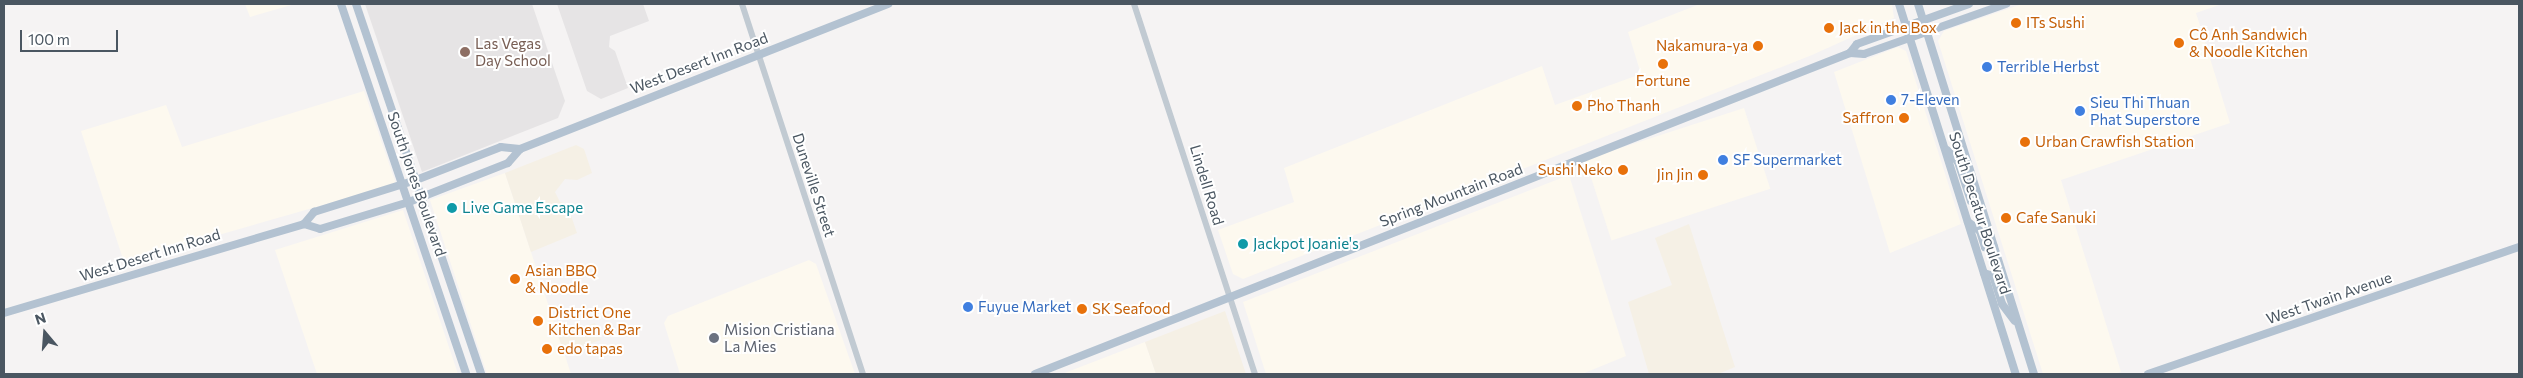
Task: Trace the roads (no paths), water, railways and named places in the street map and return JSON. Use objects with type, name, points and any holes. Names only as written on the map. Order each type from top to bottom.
[{"type":"main road","name":"South Jones Boulevard","points":[[341,4],[466,374]]},
{"type":"main road","name":"South Jones Boulevard","points":[[356,4],[423,197],[478,373]]},
{"type":"main road","name":"West Desert Inn Road","points":[[4,313],[304,224],[314,212],[403,185],[501,147],[520,149],[888,4]]},
{"type":"main road","name":"South Decatur Boulevard","points":[[1899,4],[2016,374]]},
{"type":"main road","name":"South Decatur Boulevard","points":[[1918,4],[2034,374]]},
{"type":"main road","name":"Spring Mountain Road","points":[[1850,53],[1858,44],[1906,25],[1969,4]]},
{"type":"main road","name":"Spring Mountain Road","points":[[1035,374],[1850,53],[1864,54],[1909,36],[2006,4]]},
{"type":"main road","points":[[1944,147],[1958,162],[1971,201],[1980,201]]},
{"type":"main road","name":"West Desert Inn Road","points":[[304,224],[320,229],[409,202],[508,163],[520,149]]},
{"type":"main road","points":[[1968,222],[1980,231],[1985,247],[1994,248]]},
{"type":"main road","name":"West Twain Avenue","points":[[2148,374],[2519,247]]},
{"type":"main road","points":[[1984,273],[1993,276],[2002,304],[2019,326]]},
{"type":"street","name":"Duneville Street","points":[[742,4],[863,374]]},
{"type":"street","name":"Lindell Road","points":[[1134,4],[1255,374]]},
{"type":"place","name":"ITs Sushi","points":[[2016,23]]},
{"type":"place","name":"Jack in the Box","points":[[1829,28]]},
{"type":"place","name":"Cô Anh Sandwich & Noodle Kitchen","points":[[2179,43]]},
{"type":"place","name":"Nakamura-ya","points":[[1758,46]]},
{"type":"place","name":"Las Vegas Day School","points":[[465,52]]},
{"type":"place","name":"Fortune","points":[[1663,64]]},
{"type":"place","name":"Terrible Herbst","points":[[1987,67]]},
{"type":"place","name":"7-Eleven","points":[[1891,100]]},
{"type":"place","name":"Pho Thanh","points":[[1577,106]]},
{"type":"place","name":"Sieu Thi Thuan Phat Superstore","points":[[2080,111]]},
{"type":"place","name":"Saffron","points":[[1904,118]]},
{"type":"place","name":"Urban Crawfish Station","points":[[2025,142]]},
{"type":"place","name":"SF Supermarket","points":[[1723,160]]},
{"type":"place","name":"Sushi Neko","points":[[1623,170]]},
{"type":"place","name":"Jin Jin","points":[[1703,175]]},
{"type":"place","name":"Live Game Escape","points":[[452,208]]},
{"type":"place","name":"Cafe Sanuki","points":[[2006,218]]},
{"type":"place","name":"Jackpot Joanie's","points":[[1243,244]]},
{"type":"place","name":"Asian BBQ & Noodle","points":[[515,279]]},
{"type":"place","name":"Fuyue Market","points":[[968,307]]},
{"type":"place","name":"SK Seafood","points":[[1082,309]]},
{"type":"place","name":"District One Kitchen & Bar","points":[[538,321]]},
{"type":"place","name":"Mision Cristiana La Mies","points":[[714,338]]},
{"type":"place","name":"edo tapas","points":[[547,349]]}]
